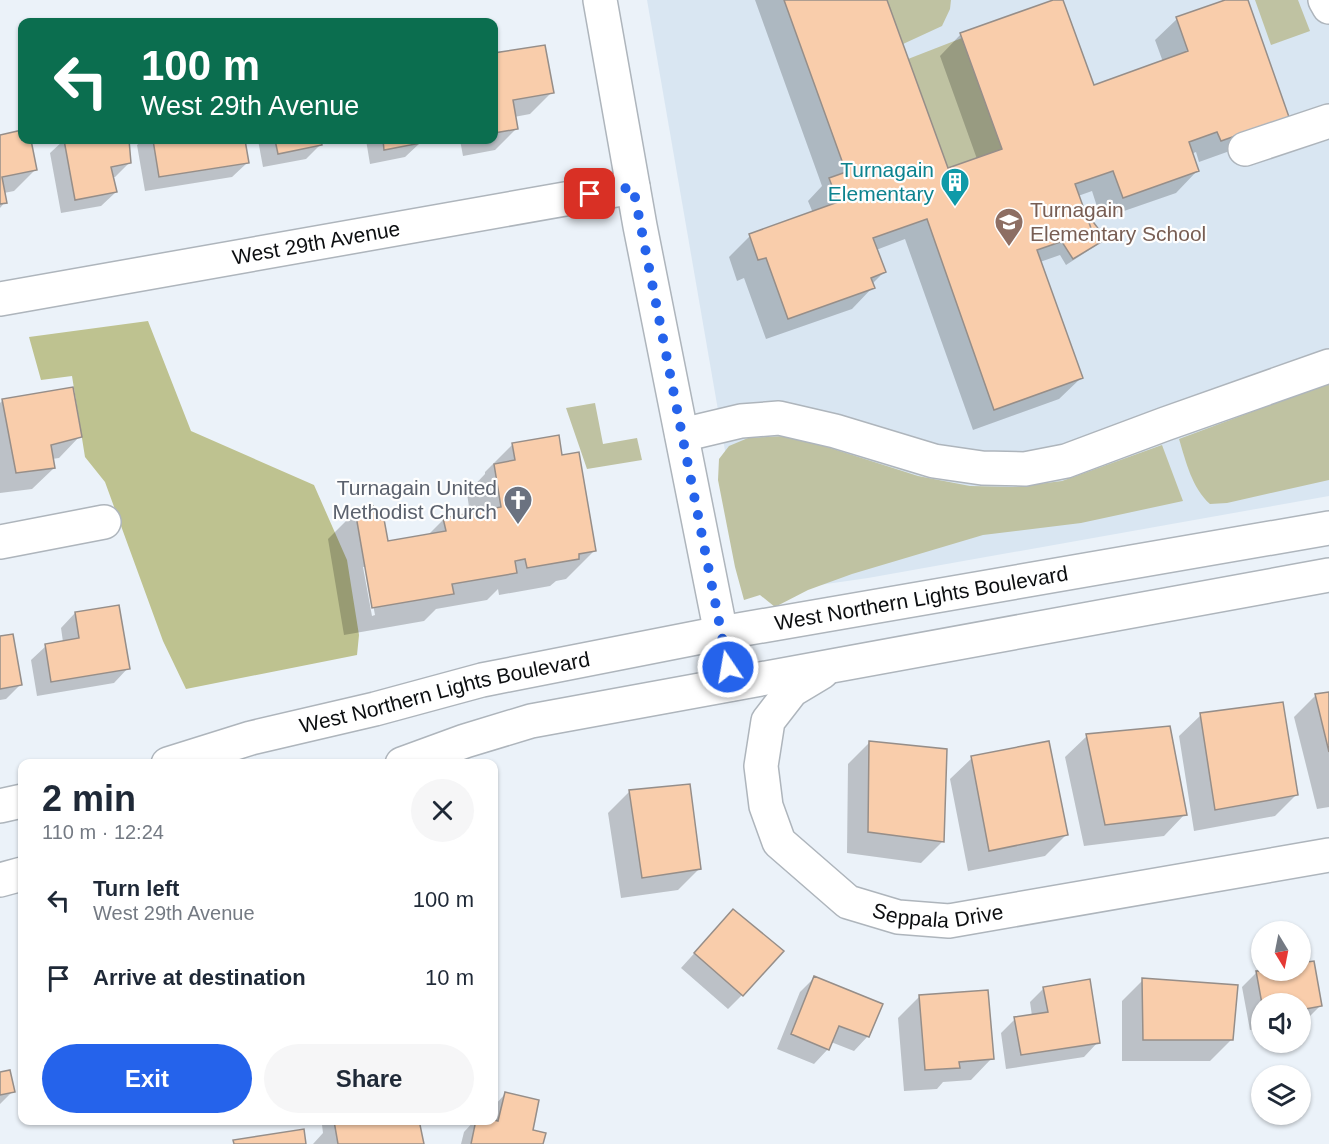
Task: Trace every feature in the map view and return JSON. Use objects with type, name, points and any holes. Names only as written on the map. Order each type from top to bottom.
[{"type":"street","points":[[600,0],[633,187],[731,684]]},
{"type":"street","points":[[1324,0],[1329,7]]},
{"type":"street","points":[[1245,149],[1329,121]]},
{"type":"street","name":"West 29th Avenue","points":[[0,299],[633,187]]},
{"type":"street","points":[[682,435],[741,421],[779,418],[835,431],[934,461],[982,468],[1025,469],[1066,461],[1329,366]]},
{"type":"street","points":[[0,542],[104,522]]},
{"type":"street","name":"West Northern Lights Boulevard","points":[[184,759],[250,738],[375,709],[482,680],[721,633],[1329,528]]},
{"type":"street","points":[[416,759],[531,721],[1329,575]]},
{"type":"street","name":"Seppala Drive","points":[[833,665],[792,690],[768,722],[761,766],[766,806],[779,842],[848,902],[898,917],[949,921],[1329,855]]},
{"type":"street","points":[[0,806],[18,802]]},
{"type":"street","points":[[0,880],[18,875]]},
{"type":"shaded area","name":"Turnagain Elementary School","points":[[647,0],[1329,0],[1329,496],[868,578],[750,595]]},
{"type":"green space","points":[[887,0],[951,0],[950,9],[942,26],[903,44]]},
{"type":"green space","points":[[1255,0],[1298,0],[1310,31],[1271,45]]},
{"type":"green space","points":[[962,38],[1002,149],[948,168],[908,59]]},
{"type":"green space","points":[[148,321],[191,431],[314,485],[347,560],[359,635],[357,655],[186,689],[163,641],[105,482],[85,457],[72,376],[41,380],[29,337]]},
{"type":"green space","points":[[1329,383],[1329,480],[1227,503],[1210,504],[1204,498],[1194,482],[1179,439]]},
{"type":"green space","points":[[595,403],[603,444],[637,438],[642,460],[587,469],[566,408]]},
{"type":"green space","points":[[784,436],[818,444],[918,476],[970,486],[1013,487],[1062,481],[1162,445],[1183,501],[1081,523],[983,535],[852,574],[808,590],[775,607],[760,595],[744,600],[735,567],[718,480],[719,459],[729,446],[748,438]]},
{"type":"building","name":"Turnagain Elementary","points":[[784,0],[887,0],[948,168],[1002,149],[960,33],[1053,0],[1063,0],[1094,85],[1188,51],[1176,17],[1225,0],[1248,0],[1289,117],[1221,141],[1217,132],[1189,142],[1199,171],[1123,198],[1113,171],[1075,184],[1092,231],[1037,250],[1083,378],[994,410],[927,219],[873,238],[886,272],[871,278],[875,288],[788,319],[766,258],[758,260],[749,234],[838,202],[829,178],[846,172]]},
{"type":"building","points":[[545,45],[554,93],[513,100],[518,129],[498,132],[498,52]]},
{"type":"building","points":[[18,131],[18,144],[32,144],[37,170],[2,177],[7,203],[0,204],[0,135]]},
{"type":"building","points":[[65,144],[129,144],[131,163],[111,167],[117,192],[75,200]]},
{"type":"building","points":[[154,144],[246,144],[249,163],[159,177]]},
{"type":"building","points":[[276,144],[322,144],[322,145],[278,154]]},
{"type":"building","points":[[383,144],[416,144],[384,150]]},
{"type":"building","points":[[1085,211],[1106,239],[1073,259],[1062,242],[1092,231]]},
{"type":"building","points":[[73,387],[82,437],[51,445],[55,468],[16,473],[2,399]]},
{"type":"building","name":"Turnagain United Methodist Church","points":[[559,435],[562,455],[579,452],[596,551],[579,554],[579,559],[527,568],[525,559],[515,561],[517,573],[452,584],[454,594],[372,608],[355,510],[373,506],[376,520],[384,519],[388,541],[446,531],[443,518],[501,507],[494,464],[515,460],[512,443]]},
{"type":"building","points":[[119,605],[130,669],[51,682],[45,644],[79,638],[75,612]]},
{"type":"building","points":[[13,634],[22,685],[0,689],[0,636]]},
{"type":"building","points":[[1329,692],[1329,752],[1315,694]]},
{"type":"building","points":[[1283,702],[1298,795],[1215,810],[1200,713]]},
{"type":"building","points":[[1170,726],[1187,815],[1105,825],[1086,734]]},
{"type":"building","points":[[869,741],[947,749],[944,842],[868,832]]},
{"type":"building","points":[[1049,741],[1068,835],[989,851],[971,756]]},
{"type":"building","points":[[690,784],[701,869],[642,878],[629,790]]},
{"type":"building","points":[[733,909],[784,951],[743,996],[694,953]]},
{"type":"building","points":[[1311,961],[1314,961],[1322,1006],[1311,1008],[1311,993],[1260,993],[1258,981],[1311,981]]},
{"type":"building","points":[[814,976],[883,1004],[869,1037],[839,1026],[829,1050],[791,1034]]},
{"type":"building","points":[[1142,978],[1238,985],[1233,1040],[1143,1040]]},
{"type":"building","points":[[1090,979],[1100,1043],[1021,1055],[1014,1017],[1048,1012],[1043,987]]},
{"type":"building","points":[[988,990],[994,1059],[959,1062],[960,1068],[925,1070],[919,995]]},
{"type":"building","points":[[10,1070],[15,1092],[0,1095],[0,1072]]},
{"type":"building","points":[[505,1092],[539,1100],[533,1130],[546,1133],[543,1144],[471,1144],[475,1125],[498,1125]]},
{"type":"building","points":[[335,1125],[420,1125],[424,1144],[338,1144]]},
{"type":"building","points":[[304,1129],[306,1144],[234,1144],[233,1140]]},
{"type":"place","name":"Turnagain Elementary","points":[[955,208]]},
{"type":"place","name":"Turnagain Elementary School","points":[[1009,248]]},
{"type":"place","name":"Turnagain United Methodist Church","points":[[518,526]]},
{"type":"route","points":[[590,194],[633,187],[728,667]]}]
